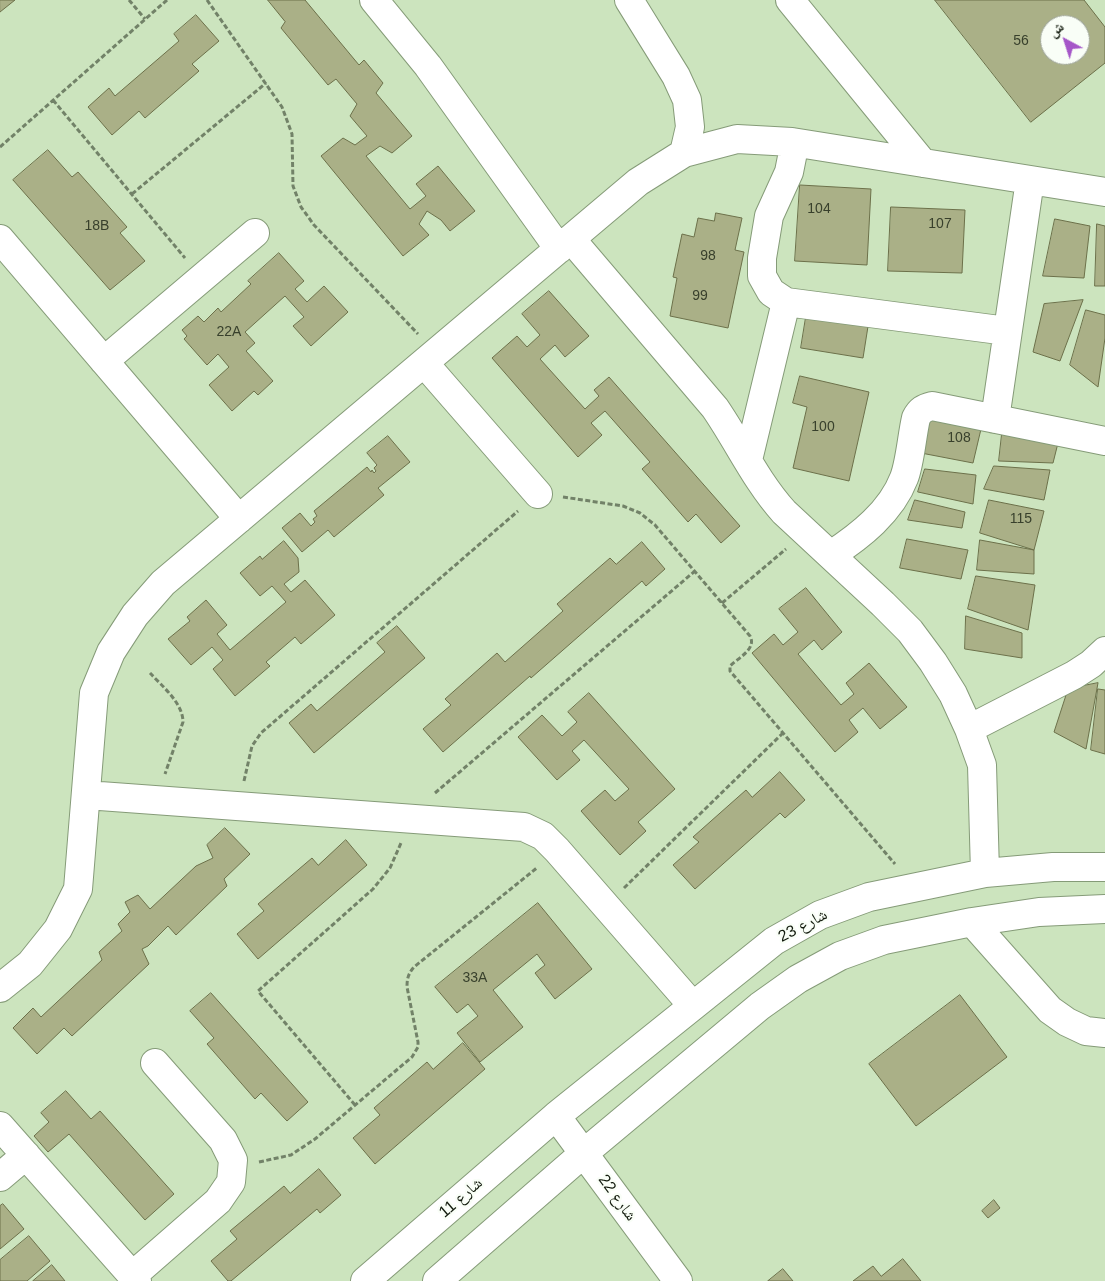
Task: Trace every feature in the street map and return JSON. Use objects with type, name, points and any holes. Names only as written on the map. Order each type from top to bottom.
[{"type":"street","points":[[374,0],[428,66],[565,244],[715,408],[770,496],[910,631],[933,662],[948,686],[969,729],[982,765],[985,873]]},
{"type":"street","points":[[629,0],[676,76],[688,100],[690,127],[684,153]]},
{"type":"street","points":[[790,0],[923,163]]},
{"type":"street","points":[[0,988],[30,964],[58,929],[78,889],[94,693],[111,652],[135,616],[163,583],[638,182],[684,153],[738,139],[792,142],[1105,192]]},
{"type":"street","points":[[792,142],[789,172],[769,216],[762,258],[762,276],[771,292],[786,302],[1008,331]]},
{"type":"street","points":[[995,419],[1030,180]]},
{"type":"street","points":[[104,361],[255,233]]},
{"type":"street","points":[[0,240],[239,519]]},
{"type":"street","points":[[748,460],[786,302]]},
{"type":"street","points":[[430,358],[538,494]]},
{"type":"street","points":[[831,555],[854,540],[874,522],[891,502],[904,478],[916,418],[920,411],[932,406],[1105,441]]},
{"type":"street","points":[[969,729],[1074,675],[1105,652]]},
{"type":"street","points":[[86,795],[524,827],[543,836],[558,850],[693,1006]]},
{"type":"street","name":"شارع 23","points":[[556,1116],[774,940],[820,915],[869,897],[985,873],[1053,867],[1105,867]]},
{"type":"street","points":[[437,1281],[584,1153],[760,1006],[798,979],[840,956],[884,940],[972,922],[1039,912],[1105,909]]},
{"type":"street","points":[[972,922],[1050,1010],[1067,1022],[1086,1031],[1105,1033]]},
{"type":"street","points":[[0,1126],[135,1279],[218,1201],[231,1182],[232,1160],[223,1140],[155,1063]]},
{"type":"street","name":"شارع 22","points":[[556,1116],[678,1281]]},
{"type":"street","name":"شارع 11","points":[[365,1281],[556,1116]]},
{"type":"street","points":[[0,1178],[26,1155]]},
{"type":"path","points":[[129,0],[145,19]]},
{"type":"path","points":[[0,147],[167,0]]},
{"type":"path","points":[[207,0],[282,107],[292,134],[293,186],[301,207],[314,225],[430,358]]},
{"type":"path","points":[[132,194],[266,83]]},
{"type":"path","points":[[53,100],[202,278]]},
{"type":"path","points":[[238,806],[252,746],[261,733],[538,494],[623,506],[640,513],[655,525],[752,640],[749,649],[730,666],[730,672],[915,888]]},
{"type":"path","points":[[722,603],[806,532]]},
{"type":"path","points":[[355,1104],[258,991],[373,889],[390,868],[401,844],[406,818],[695,571]]},
{"type":"path","points":[[150,673],[178,706],[183,716],[183,722],[157,800]]},
{"type":"path","points":[[605,906],[783,734]]},
{"type":"path","points":[[232,1160],[262,1163],[291,1156],[315,1139],[412,1057],[418,1047],[407,987],[409,973],[558,850]]},
{"type":"building","points":[[0,0],[15,0],[0,12]]},
{"type":"building","points":[[268,0],[305,0],[359,65],[364,60],[383,83],[376,93],[412,136],[392,153],[380,146],[366,156],[410,209],[426,196],[416,184],[438,166],[475,211],[450,231],[441,220],[427,211],[419,224],[429,235],[403,256],[321,156],[343,138],[355,145],[367,136],[350,116],[357,104],[336,79],[328,85],[281,28],[285,22]]},
{"type":"building","points":[[935,0],[1084,0],[1105,27],[1105,63],[1031,122]]},
{"type":"building","points":[[196,15],[219,41],[192,64],[199,71],[145,118],[139,111],[112,135],[88,107],[109,88],[115,96],[179,41],[174,34]]},
{"type":"building","points":[[48,150],[72,177],[78,172],[127,227],[120,233],[145,261],[110,290],[13,180]]},
{"type":"building","points":[[800,185],[871,189],[867,265],[795,261]]},
{"type":"building","points":[[891,207],[965,210],[962,273],[888,271]]},
{"type":"building","points":[[716,213],[742,218],[735,250],[744,252],[728,328],[670,316],[677,278],[673,277],[682,234],[694,237],[698,218],[714,221]]},
{"type":"building","points":[[1055,219],[1090,226],[1084,278],[1043,276]]},
{"type":"building","points":[[1097,224],[1105,226],[1105,286],[1095,286]]},
{"type":"building","points":[[279,253],[304,281],[295,289],[307,302],[324,286],[348,312],[311,346],[293,326],[304,317],[285,296],[245,332],[255,343],[246,351],[273,381],[258,395],[254,391],[232,411],[209,385],[229,367],[218,354],[207,365],[184,339],[187,336],[182,330],[198,316],[204,322],[218,308],[221,312],[251,284],[248,281]]},
{"type":"building","points":[[549,291],[589,336],[565,357],[555,345],[540,359],[585,409],[599,396],[594,390],[609,377],[740,526],[721,543],[696,514],[688,522],[642,469],[650,462],[605,411],[591,423],[602,435],[578,457],[492,358],[517,336],[527,347],[540,335],[522,314]]},
{"type":"building","points":[[1083,300],[1060,361],[1033,352],[1044,304]]},
{"type":"building","points":[[1086,310],[1105,315],[1105,338],[1098,387],[1070,365]]},
{"type":"building","points":[[807,311],[869,320],[863,358],[801,348]]},
{"type":"building","points":[[800,376],[869,392],[849,481],[793,468],[807,407],[793,403]]},
{"type":"building","points":[[931,419],[981,429],[973,463],[921,453]]},
{"type":"building","points":[[1002,434],[1059,439],[1053,463],[999,461]]},
{"type":"building","points":[[388,436],[410,462],[378,488],[384,495],[334,537],[328,530],[302,552],[282,528],[300,513],[311,526],[315,522],[313,519],[317,516],[314,511],[367,467],[374,473],[376,471],[374,468],[377,465],[367,453]]},
{"type":"building","points":[[994,466],[1050,470],[1044,500],[984,489]]},
{"type":"building","points":[[925,469],[976,475],[973,504],[918,492]]},
{"type":"building","points":[[915,500],[965,512],[962,528],[908,520]]},
{"type":"building","points":[[989,500],[1044,511],[1034,550],[980,533]]},
{"type":"building","points":[[907,539],[968,550],[961,579],[900,568]]},
{"type":"building","points":[[980,540],[1034,550],[1034,574],[977,570]]},
{"type":"building","points":[[284,541],[298,558],[299,572],[284,584],[291,592],[305,580],[335,615],[301,644],[295,637],[266,662],[270,666],[235,696],[213,669],[223,660],[212,647],[191,665],[168,639],[190,621],[187,617],[206,600],[227,625],[217,634],[230,650],[286,602],[272,586],[260,596],[240,573],[260,556],[262,559]]},
{"type":"building","points":[[642,542],[665,569],[646,586],[642,581],[443,752],[423,729],[451,705],[445,699],[497,653],[505,662],[563,611],[557,604],[610,558],[616,564]]},
{"type":"building","points":[[976,576],[1035,585],[1028,630],[968,609]]},
{"type":"building","points":[[806,588],[842,632],[822,650],[814,640],[798,654],[841,705],[854,694],[846,683],[869,663],[907,707],[880,729],[863,708],[849,720],[858,732],[835,752],[752,653],[774,634],[783,645],[798,632],[779,609]]},
{"type":"building","points":[[966,616],[1022,633],[1022,658],[965,649]]},
{"type":"building","points":[[397,626],[425,658],[314,753],[289,723],[311,704],[317,711],[385,652],[377,643]]},
{"type":"building","points":[[1098,683],[1086,749],[1054,732],[1068,689]]},
{"type":"building","points":[[1098,689],[1105,690],[1105,754],[1091,750]]},
{"type":"building","points":[[589,693],[675,789],[638,822],[646,831],[620,855],[581,811],[605,790],[615,801],[629,789],[584,740],[572,751],[580,760],[557,780],[518,737],[542,715],[562,736],[577,722],[568,712]]},
{"type":"building","points":[[780,772],[805,800],[785,818],[780,813],[695,889],[673,865],[699,842],[693,837],[746,790],[752,797]]},
{"type":"building","points":[[225,828],[250,854],[224,879],[227,886],[176,935],[168,926],[148,946],[142,949],[149,964],[72,1036],[64,1028],[37,1054],[13,1028],[33,1008],[41,1017],[102,960],[99,952],[122,931],[118,924],[130,912],[125,902],[138,895],[150,909],[196,866],[213,858],[207,845]]},
{"type":"building","points":[[346,840],[367,865],[258,959],[237,934],[264,911],[258,904],[312,858],[318,865]]},
{"type":"building","points":[[538,903],[592,969],[555,999],[535,973],[545,965],[537,954],[493,990],[523,1027],[480,1062],[457,1033],[478,1016],[468,1004],[457,1013],[435,987]]},
{"type":"building","points":[[211,993],[308,1102],[287,1121],[261,1093],[255,1099],[207,1044],[214,1038],[190,1011]]},
{"type":"building","points":[[960,995],[1007,1057],[916,1126],[869,1064]]},
{"type":"building","points":[[463,1043],[485,1069],[375,1164],[353,1138],[380,1115],[374,1108],[427,1062],[433,1069]]},
{"type":"building","points":[[66,1091],[91,1119],[100,1111],[174,1194],[145,1220],[69,1134],[48,1152],[34,1136],[49,1122],[41,1113]]},
{"type":"building","points":[[319,1169],[341,1195],[320,1213],[317,1209],[231,1281],[228,1281],[211,1261],[237,1239],[230,1231],[284,1186],[290,1193]]},
{"type":"building","points":[[994,1200],[1000,1208],[988,1218],[982,1211]]},
{"type":"building","points":[[3,1204],[24,1229],[0,1249],[0,1206]]},
{"type":"building","points":[[29,1236],[50,1261],[27,1281],[0,1281],[0,1260]]},
{"type":"building","points":[[903,1259],[921,1281],[853,1281],[873,1266],[881,1276]]},
{"type":"building","points":[[52,1265],[65,1281],[33,1281]]},
{"type":"building","points":[[783,1269],[793,1281],[768,1281]]}]
